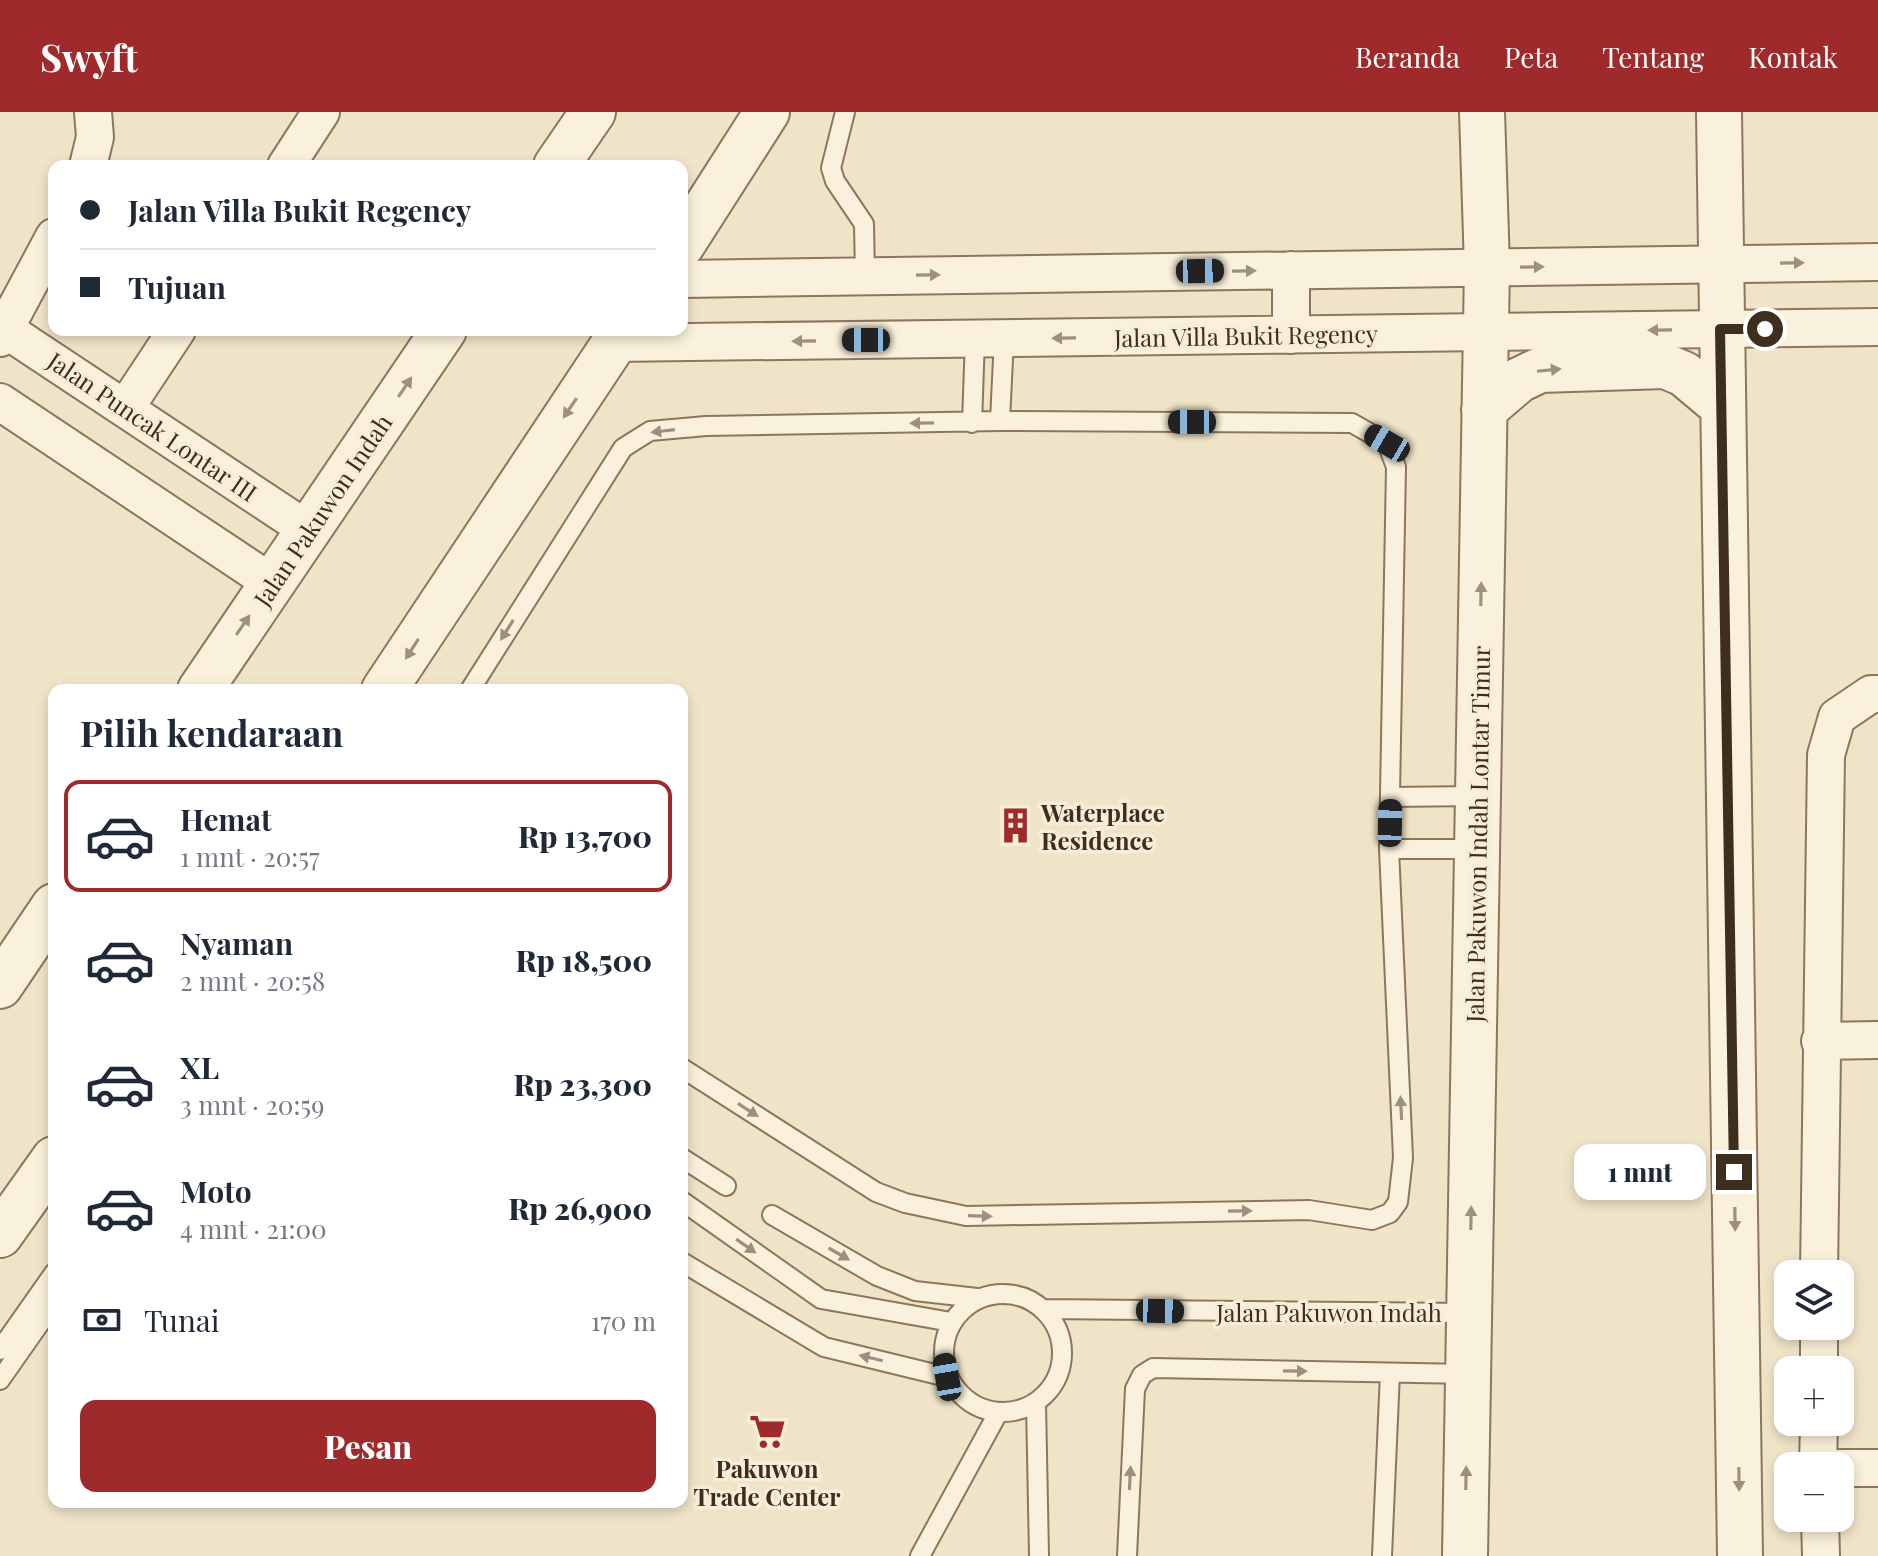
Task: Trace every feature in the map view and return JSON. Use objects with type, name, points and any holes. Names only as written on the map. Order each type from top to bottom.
[{"type":"street","points":[[89,160],[95,137],[93,112]]},
{"type":"street","points":[[290,160],[321,112]]},
{"type":"street","points":[[560,160],[593,112]]},
{"type":"street","points":[[688,236],[767,112]]},
{"type":"street","name":"Jalan Pakuwon Indah Lontar Timur","points":[[1465,1556],[1487,267],[1482,112]]},
{"type":"street","points":[[1719,112],[1740,1556]]},
{"type":"street","points":[[3,334],[48,248]]},
{"type":"street","points":[[688,279],[1878,262]]},
{"type":"street","points":[[1291,270],[1291,335]]},
{"type":"street","name":"Jalan Villa Bukit Regency","points":[[618,337],[989,339],[1878,327]]},
{"type":"street","name":"Jalan Puncak Lontar III","points":[[3,334],[126,407],[308,530]]},
{"type":"street","points":[[126,407],[173,336]]},
{"type":"street","name":"Jalan Pakuwon Indah","points":[[204,684],[440,336]]},
{"type":"street","points":[[388,684],[618,337]]},
{"type":"street","points":[[1484,410],[1519,380],[1540,370],[1665,366],[1684,374],[1721,405]]},
{"type":"street","points":[[0,402],[272,583]]},
{"type":"street","points":[[1819,1260],[1826,755],[1837,717],[1871,694],[1878,694]]},
{"type":"street","points":[[0,986],[48,915]]},
{"type":"street","points":[[1820,1041],[1878,1040]]},
{"type":"street","points":[[0,1235],[48,1167]]},
{"type":"street","points":[[1854,1468],[1878,1468]]},
{"type":"street","points":[[1820,1532],[1821,1556]]},
{"type":"lane","points":[[845,112],[831,168],[835,181],[864,224],[865,276]]},
{"type":"lane","points":[[989,339],[1000,421]]},
{"type":"lane","points":[[972,423],[989,339]]},
{"type":"lane","points":[[474,684],[623,448],[650,431],[706,426],[1000,421],[1352,423],[1387,443],[1396,467],[1389,849],[1403,1158],[1398,1202],[1390,1213],[1372,1220],[1309,1210],[966,1216],[905,1203],[876,1192],[688,1072]]},
{"type":"lane","points":[[1390,797],[1477,796]]},
{"type":"lane","points":[[1389,849],[1477,849]]},
{"type":"lane","points":[[688,1162],[726,1186]]},
{"type":"lane","points":[[688,1205],[821,1299],[951,1322]]},
{"type":"lane","points":[[772,1215],[877,1276],[915,1291],[977,1298],[1000,1293],[1024,1296],[1044,1309],[1058,1328],[1063,1351],[1060,1371],[1051,1389],[1036,1403],[1017,1411],[998,1413],[968,1401],[947,1377],[942,1349],[951,1322],[977,1298]]},
{"type":"lane","points":[[688,1266],[824,1347],[947,1377]]},
{"type":"lane","points":[[0,1350],[48,1282]]},
{"type":"lane","name":"Jalan Pakuwon Indah","points":[[1044,1309],[1469,1313]]},
{"type":"lane","points":[[0,1380],[48,1312]]},
{"type":"lane","points":[[1127,1556],[1135,1389],[1142,1375],[1153,1368],[1468,1374]]},
{"type":"lane","points":[[1382,1556],[1390,1373]]},
{"type":"lane","points":[[1036,1403],[1039,1556]]},
{"type":"lane","points":[[920,1556],[998,1413]]},
{"type":"place","name":"Waterplace Residence","points":[[1015,826]]},
{"type":"place","name":"Pakuwon Trade Center","points":[[767,1431]]},
{"type":"route","points":[[1734,1172],[1720,329],[1765,329]]}]
